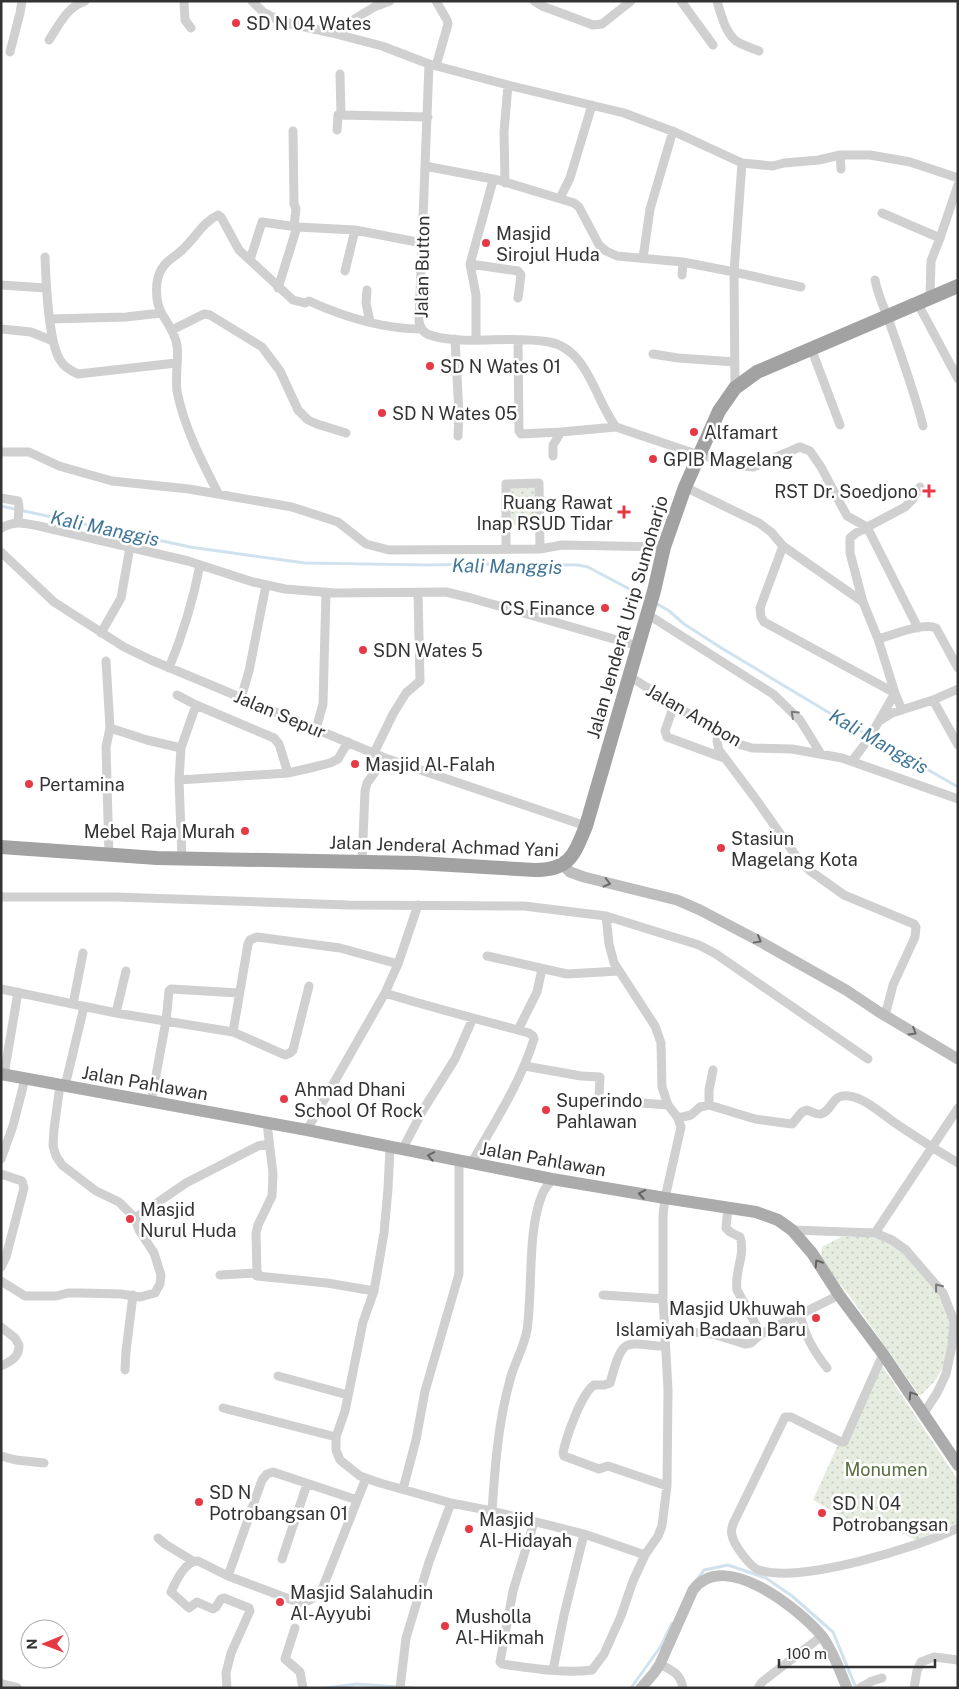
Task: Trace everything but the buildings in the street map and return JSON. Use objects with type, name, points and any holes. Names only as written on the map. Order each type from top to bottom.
[{"type":"highway","name":"Jalan Jenderal Urip Sumoharjo","points":[[563,865],[576,850],[586,826],[654,592],[664,547],[685,487],[719,411],[735,388],[757,372],[958,286]]},
{"type":"highway","name":"Jalan Jenderal Achmad Yani","points":[[1,847],[182,859],[362,862],[535,870],[550,870],[563,865]]},
{"type":"main road","name":"Jalan Jenderal Achmad Yani","points":[[563,865],[570,872],[584,877],[677,900],[700,910],[846,990],[885,1016],[958,1059]]},
{"type":"main road","name":"Jalan Pahlawan","points":[[2,1075],[307,1130],[552,1179],[756,1212],[778,1220],[792,1230],[812,1253],[839,1295],[883,1354],[958,1465]]},
{"type":"main road","points":[[641,1688],[660,1664],[695,1586],[702,1581],[718,1576],[758,1575],[769,1591],[822,1636],[847,1688]]},
{"type":"street","points":[[10,52],[22,1]]},
{"type":"street","points":[[49,40],[66,14],[77,4],[85,1]]},
{"type":"street","points":[[184,1],[185,20],[191,28]]},
{"type":"street","points":[[252,1],[262,12],[282,22],[332,32],[382,46],[432,65],[624,113],[673,131],[742,163],[773,166],[784,163],[819,160],[840,155],[870,155],[910,162],[958,178]]},
{"type":"street","points":[[332,32],[374,7],[390,1]]},
{"type":"street","name":"Jalan Button","points":[[436,1],[448,24],[432,65],[425,166],[419,321],[422,329],[430,335],[455,339],[550,342],[569,349],[576,356],[616,427]]},
{"type":"street","points":[[534,1],[542,6],[593,25],[602,24],[631,1]]},
{"type":"street","points":[[681,1],[713,45]]},
{"type":"street","points":[[717,1],[731,35],[737,41],[758,51]]},
{"type":"street","points":[[340,74],[341,115]]},
{"type":"street","points":[[502,182],[508,85]]},
{"type":"street","points":[[560,198],[570,178],[592,105]]},
{"type":"street","points":[[337,130],[338,115],[428,117]]},
{"type":"street","points":[[278,288],[295,227],[293,131]]},
{"type":"street","points":[[643,258],[650,209],[673,131]]},
{"type":"street","points":[[840,155],[841,169]]},
{"type":"street","points":[[735,388],[734,272],[742,163]]},
{"type":"street","points":[[425,166],[502,182],[574,203],[579,207],[599,245],[617,256],[683,262],[801,287]]},
{"type":"street","points":[[476,340],[476,295],[470,264],[492,184],[502,182]]},
{"type":"street","points":[[958,185],[935,249],[924,301],[958,379]]},
{"type":"street","points":[[882,213],[940,238]]},
{"type":"street","points":[[218,493],[192,442],[184,418],[177,389],[177,346],[172,330],[161,313],[157,296],[157,282],[161,269],[181,251],[206,223],[218,215],[221,217],[231,233],[235,244],[278,288],[297,302],[304,303],[309,301],[329,310],[394,328],[422,329]]},
{"type":"street","points":[[250,260],[262,222],[295,227],[355,230],[422,243]]},
{"type":"street","points":[[345,270],[355,230]]},
{"type":"street","points":[[44,257],[53,341],[59,360],[68,369],[78,374],[176,363]]},
{"type":"street","points":[[682,275],[683,262]]},
{"type":"street","points":[[470,264],[518,272],[521,275],[518,298]]},
{"type":"street","points":[[875,280],[877,294],[916,396],[923,426]]},
{"type":"street","points":[[1,285],[46,288]]},
{"type":"street","points":[[366,290],[366,303],[370,322]]},
{"type":"street","points":[[31,332],[50,321],[161,313]]},
{"type":"street","points":[[172,330],[204,314],[210,314],[262,347],[280,371],[298,410],[308,420],[346,433]]},
{"type":"street","points":[[1,329],[31,332],[53,341]]},
{"type":"street","points":[[455,339],[460,414],[458,436]]},
{"type":"street","points":[[518,340],[519,431],[521,434],[616,427],[698,455],[752,467],[800,447],[810,451],[821,467],[847,516],[867,527],[918,628]]},
{"type":"street","points":[[811,348],[840,425]]},
{"type":"street","points":[[653,354],[678,358],[734,362]]},
{"type":"street","points":[[553,456],[553,445],[561,432]]},
{"type":"street","points":[[1,452],[29,452],[59,466],[112,481],[218,493],[292,508],[338,522],[366,544],[389,550],[540,549],[562,545],[664,547]]},
{"type":"street","points":[[506,549],[506,484],[539,483],[540,549]]},
{"type":"street","points":[[685,487],[759,523],[771,532],[783,546],[863,602]]},
{"type":"street","points":[[902,710],[878,639],[863,602],[849,544],[850,538],[856,532],[905,507],[913,499],[920,487]]},
{"type":"street","points":[[1,498],[18,501],[18,520]]},
{"type":"street","points":[[1,528],[18,520],[200,565],[284,589],[326,592],[446,592],[638,646]]},
{"type":"street","points":[[783,546],[760,608],[761,618],[764,622],[895,693]]},
{"type":"street","points":[[101,633],[121,598],[130,548]]},
{"type":"street","name":"Jalan Sepur","points":[[1,552],[54,602],[124,647],[169,668],[385,758],[586,826]]},
{"type":"street","points":[[169,668],[181,640],[200,565]]},
{"type":"street","points":[[241,698],[249,671],[266,585]]},
{"type":"street","points":[[316,730],[323,704],[326,592]]},
{"type":"street","points":[[374,753],[393,714],[406,694],[420,681],[418,593]]},
{"type":"street","points":[[648,612],[772,694],[800,720],[821,754]]},
{"type":"street","points":[[878,639],[931,626],[936,628],[958,668]]},
{"type":"street","points":[[106,661],[110,728],[106,747],[109,854]]},
{"type":"street","name":"Jalan Ambon","points":[[629,676],[735,743],[752,748],[792,749],[852,761],[958,799]]},
{"type":"street","points":[[878,722],[892,713],[933,700],[958,689]]},
{"type":"street","points":[[852,761],[870,737],[895,693]]},
{"type":"street","points":[[177,695],[274,738],[279,744],[288,773]]},
{"type":"street","points":[[933,700],[958,746]]},
{"type":"street","points":[[182,859],[181,748],[196,705]]},
{"type":"street","points":[[674,705],[665,732],[667,737],[724,758]]},
{"type":"street","points":[[110,728],[147,740],[181,748]]},
{"type":"street","points":[[719,734],[717,741],[718,750],[796,856],[809,870],[844,895],[914,924],[916,927],[916,937],[892,985],[885,1016]]},
{"type":"street","points":[[180,780],[288,773],[334,761],[342,754],[348,742]]},
{"type":"street","points":[[362,862],[365,791],[367,784],[385,758]]},
{"type":"street","points":[[1,897],[116,896],[348,905],[524,906],[606,916],[699,945],[716,954],[868,1059]]},
{"type":"street","points":[[307,1130],[386,993],[418,905]]},
{"type":"street","points":[[534,1522],[513,1591],[499,1660],[502,1664],[554,1670],[592,1670],[604,1654],[621,1616],[633,1580],[662,1526],[667,1486],[668,1390],[663,1215],[681,1128],[678,1118],[668,1105],[662,1087],[661,1043],[655,1026],[614,963],[609,944],[606,916]]},
{"type":"street","points":[[233,1032],[248,944],[250,940],[257,936],[340,948],[398,964]]},
{"type":"street","points":[[73,1004],[83,953]]},
{"type":"street","points":[[487,956],[567,974],[619,971]]},
{"type":"street","points":[[518,1030],[537,992],[542,969]]},
{"type":"street","points":[[116,1013],[126,970]]},
{"type":"street","points":[[1,989],[116,1013],[233,1032],[285,1055],[293,1050],[309,986]]},
{"type":"street","points":[[151,1102],[166,1021],[169,991],[171,989],[239,993]]},
{"type":"street","points":[[2,1075],[18,992]]},
{"type":"street","points":[[386,993],[529,1033],[534,1039],[525,1066],[513,1090],[465,1162],[459,1274],[425,1391],[416,1440],[403,1490]]},
{"type":"street","points":[[1,1281],[25,1296],[44,1297],[80,1293],[140,1296],[155,1292],[160,1284],[161,1275],[154,1253],[139,1230],[135,1218],[119,1202],[96,1191],[62,1165],[56,1156],[53,1146],[54,1129],[62,1086],[84,1006]]},
{"type":"street","points":[[473,1018],[454,1058],[423,1110],[396,1149],[374,1291],[363,1322],[345,1411],[336,1437],[336,1450],[340,1460],[347,1467],[366,1478],[451,1503],[492,1511],[584,1534],[645,1555]]},
{"type":"street","points":[[525,1066],[581,1076],[600,1077],[599,1096],[603,1100],[668,1105]]},
{"type":"street","points":[[709,1105],[713,1070]]},
{"type":"street","points":[[1,1159],[13,1126],[25,1079]]},
{"type":"street","points":[[678,1118],[691,1115],[700,1107],[709,1105],[755,1119],[792,1124],[802,1112],[806,1110],[822,1114],[838,1096],[848,1096],[862,1101],[958,1163]]},
{"type":"street","points":[[875,1233],[958,1108]]},
{"type":"street","points":[[268,1123],[273,1174],[272,1196],[256,1233],[257,1276],[328,1283],[374,1291]]},
{"type":"street","points":[[135,1218],[186,1183],[236,1156],[258,1146],[269,1144]]},
{"type":"street","points":[[1,1174],[22,1181],[24,1188],[6,1257],[1,1267]]},
{"type":"street","points":[[492,1511],[497,1448],[503,1410],[510,1378],[522,1350],[527,1330],[534,1225],[542,1194],[552,1179]]},
{"type":"street","points":[[728,1207],[726,1228],[740,1237],[743,1245],[736,1283],[737,1290],[761,1334]]},
{"type":"street","points":[[792,1230],[875,1233],[892,1240],[906,1250],[943,1293],[954,1321],[952,1346],[946,1374],[924,1413]]},
{"type":"street","points":[[220,1275],[258,1273]]},
{"type":"street","points":[[603,1295],[664,1299]]},
{"type":"street","points":[[665,1330],[713,1334],[745,1344],[839,1295]]},
{"type":"street","points":[[126,1370],[126,1351],[133,1296]]},
{"type":"street","points":[[800,1314],[804,1332],[826,1368]]},
{"type":"street","points":[[1,1327],[15,1338],[19,1345],[18,1355],[1,1366]]},
{"type":"street","points":[[660,1346],[628,1345],[622,1348],[610,1383],[594,1385],[577,1411],[563,1454],[598,1469],[608,1466],[667,1486]]},
{"type":"street","points":[[883,1354],[844,1442],[791,1417],[786,1417],[782,1421],[732,1524],[734,1542],[758,1575],[822,1570],[908,1547],[958,1528]]},
{"type":"street","points":[[278,1376],[348,1395]]},
{"type":"street","points":[[223,1408],[336,1437]]},
{"type":"street","points":[[1,1456],[16,1460],[44,1463]]},
{"type":"street","points":[[228,1576],[262,1480],[267,1474],[273,1472],[357,1500]]},
{"type":"street","points":[[158,1538],[193,1561],[198,1561],[228,1576],[300,1603],[310,1601],[318,1595],[323,1587],[366,1478]]},
{"type":"street","points":[[282,1559],[307,1484]]},
{"type":"street","points":[[400,1684],[406,1638],[429,1562],[451,1503]]},
{"type":"street","points":[[554,1670],[568,1598],[584,1534]]},
{"type":"street","points":[[193,1561],[188,1565],[171,1590],[171,1593],[189,1608],[197,1602],[213,1609],[224,1598],[248,1608],[250,1611],[231,1653],[226,1673],[227,1688]]},
{"type":"street","points":[[295,1628],[285,1659],[300,1672],[303,1687]]},
{"type":"street","points":[[758,1688],[762,1682],[822,1636]]},
{"type":"street","points":[[914,1688],[917,1670],[921,1662],[934,1657],[958,1660]]},
{"type":"street","points":[[660,1664],[677,1673],[683,1688]]},
{"type":"street","points":[[862,1687],[882,1678]]},
{"type":"street","points":[[1,1684],[17,1688]]},
{"type":"green space","points":[[536,487],[537,525],[509,525],[509,488]]},
{"type":"green space","points":[[865,1236],[887,1241],[907,1255],[941,1296],[950,1319],[945,1365],[934,1382],[920,1396],[849,1295],[821,1261],[822,1247],[841,1237]]},
{"type":"green space","name":"Monumen","points":[[877,1358],[958,1480],[958,1523],[916,1540],[879,1522],[868,1531],[813,1500]]},
{"type":"waterway","name":"Kali Manggis","points":[[1,506],[190,547],[305,563],[578,565],[588,567],[648,599]]},
{"type":"waterway","name":"Kali Manggis","points":[[655,603],[723,649],[958,787]]},
{"type":"waterway","points":[[696,1581],[704,1570],[728,1565],[766,1578],[792,1596],[833,1632],[856,1688]]},
{"type":"waterway","points":[[631,1688],[661,1646],[672,1623]]},
{"type":"waterway","points":[[326,1688],[357,1684],[413,1688]]},
{"type":"place","name":"SD N 04 Wates","points":[[236,23]]},
{"type":"place","name":"Masjid Sirojul Huda","points":[[486,243]]},
{"type":"place","name":"SD N Wates 01","points":[[430,366]]},
{"type":"place","name":"SD N Wates 05","points":[[382,413]]},
{"type":"place","name":"Alfamart","points":[[694,432]]},
{"type":"place","name":"GPIB Magelang","points":[[653,459]]},
{"type":"place","name":"RST Dr. Soedjono","points":[[929,491]]},
{"type":"place","name":"Ruang Rawat Inap RSUD Tidar","points":[[624,512]]},
{"type":"place","name":"CS Finance","points":[[605,608]]},
{"type":"place","name":"SDN Wates 5","points":[[363,650]]},
{"type":"place","name":"Masjid Al-Falah","points":[[355,764]]},
{"type":"place","name":"Pertamina","points":[[29,784]]},
{"type":"place","name":"Mebel Raja Murah","points":[[245,831]]},
{"type":"place","name":"Stasiun Magelang Kota","points":[[721,848]]},
{"type":"place","name":"Ahmad Dhani School Of Rock","points":[[284,1099]]},
{"type":"place","name":"Superindo Pahlawan","points":[[546,1110]]},
{"type":"place","name":"Masjid Nurul Huda","points":[[130,1219]]},
{"type":"place","name":"Masjid Ukhuwah Islamiyah Badaan Baru","points":[[816,1318]]},
{"type":"place","name":"SD N Potrobangsan 01","points":[[199,1502]]},
{"type":"place","name":"SD N 04 Potrobangsan","points":[[822,1513]]},
{"type":"place","name":"Masjid Al-Hidayah","points":[[469,1529]]},
{"type":"place","name":"Masjid Salahudin Al-Ayyubi","points":[[280,1602]]},
{"type":"place","name":"Musholla Al-Hikmah","points":[[445,1626]]}]
